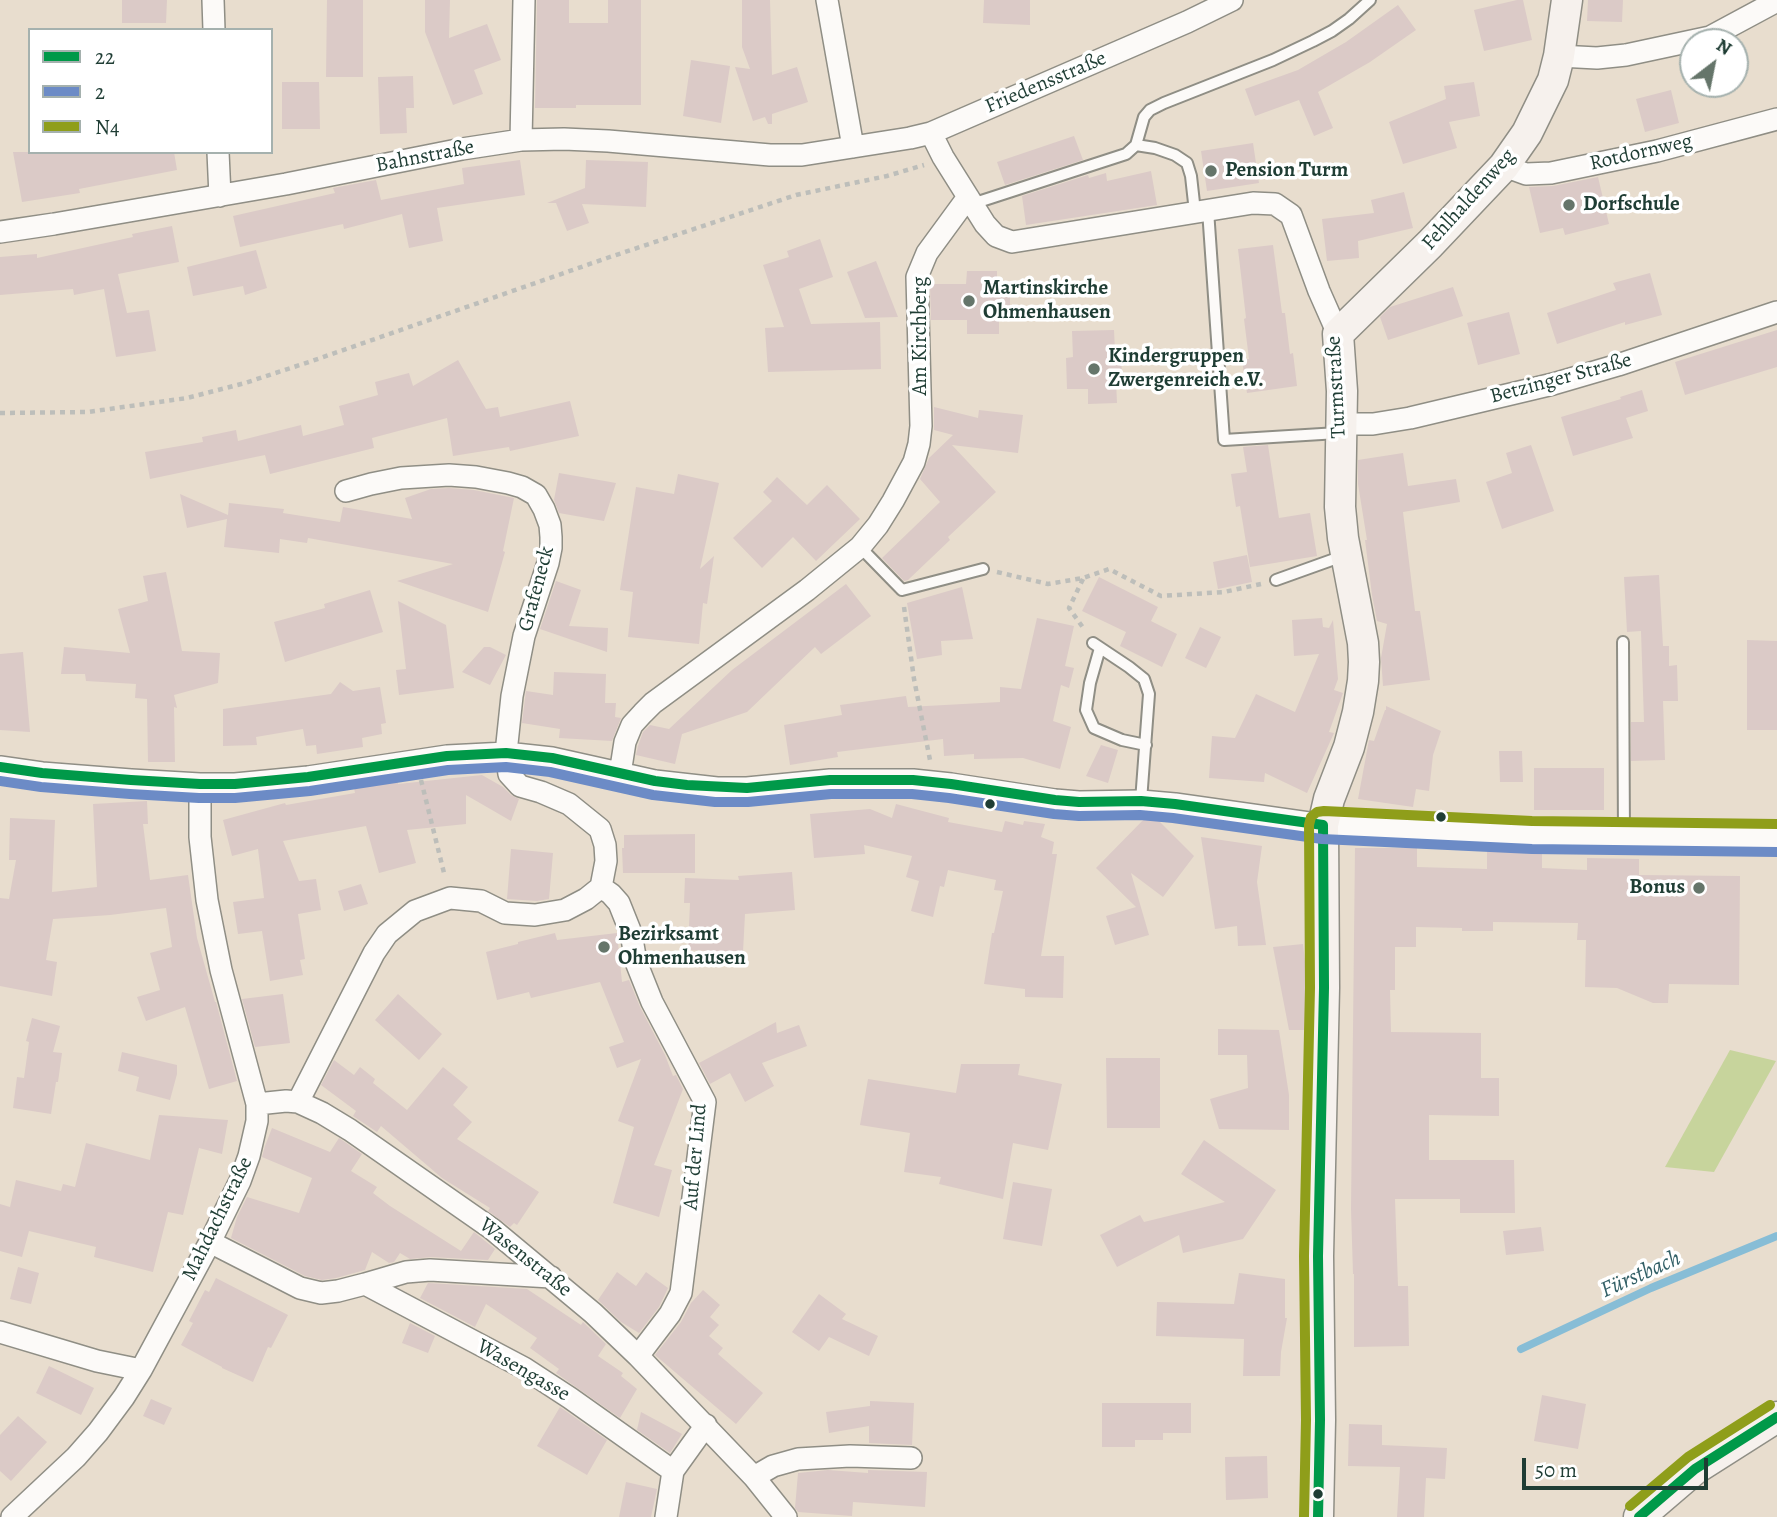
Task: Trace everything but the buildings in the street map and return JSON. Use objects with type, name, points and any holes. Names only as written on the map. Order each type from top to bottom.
[{"type":"street","points":[[213,0],[214,28]]},
{"type":"street","points":[[521,140],[523,0]]},
{"type":"street","points":[[827,0],[853,147]]},
{"type":"street","name":"Friedensstraße","points":[[853,147],[931,133],[1232,0]]},
{"type":"street","name":"Fehlhaldenweg","points":[[1338,334],[1430,244],[1504,166],[1527,133],[1553,80],[1567,0]]},
{"type":"street","points":[[1559,56],[1597,58],[1626,55],[1710,37],[1777,1]]},
{"type":"street","name":"Rotdornweg","points":[[1504,166],[1526,174],[1550,173],[1657,151],[1777,119]]},
{"type":"street","points":[[931,133],[970,201]]},
{"type":"street","name":"Bahnstraße","points":[[0,232],[219,196],[482,145],[521,140],[608,141],[770,155],[802,155],[853,147]]},
{"type":"street","points":[[218,154],[219,196]]},
{"type":"street","name":"Turmstraße","points":[[970,201],[996,236],[1012,242],[1253,202],[1275,204],[1291,215],[1338,334],[1342,391],[1340,507],[1343,538],[1363,643],[1363,681],[1349,747],[1329,799],[1323,825],[1324,988],[1318,1256],[1318,1517]]},
{"type":"street","name":"Am Kirchberg","points":[[620,774],[625,742],[632,726],[653,703],[807,590],[860,547],[878,525],[904,482],[919,444],[922,395],[917,277],[927,253],[970,201]]},
{"type":"street","name":"Betzinger Straße","points":[[1341,428],[1410,418],[1553,384],[1777,312]]},
{"type":"street","name":"Grafeneck","points":[[346,491],[401,478],[449,475],[508,483],[536,495],[550,525],[551,548],[524,636],[512,696],[506,753]]},
{"type":"street","points":[[0,767],[80,776],[235,784],[478,753],[506,753],[551,758],[655,781],[717,788],[889,779],[934,782],[1055,800],[1175,804],[1323,825],[1532,835],[1777,838]]},
{"type":"street","points":[[299,1102],[374,953],[387,934],[415,911],[450,898],[481,901],[505,913],[535,915],[565,910],[601,887],[606,861],[600,829],[569,804],[520,786],[509,774],[506,753]]},
{"type":"street","name":"Mahdachstraße","points":[[12,1517],[76,1457],[105,1423],[141,1370],[210,1242],[249,1157],[257,1121],[257,1104],[224,983],[207,900],[200,837],[200,784]]},
{"type":"street","name":"Auf der Lind","points":[[601,887],[619,903],[631,933],[636,961],[652,1002],[705,1102],[681,1293],[670,1314],[638,1356]]},
{"type":"street","name":"Wasenstraße","points":[[257,1104],[299,1102],[322,1113],[492,1229],[593,1313],[638,1356],[754,1477],[786,1517]]},
{"type":"street","points":[[210,1242],[300,1288],[321,1293],[338,1291],[406,1272],[430,1270],[551,1277]]},
{"type":"street","name":"Wasengasse","points":[[365,1284],[524,1368],[673,1471]]},
{"type":"street","points":[[0,1332],[97,1361],[141,1370]]},
{"type":"street","points":[[1639,1517],[1695,1469],[1777,1417]]},
{"type":"street","points":[[666,1517],[673,1471],[706,1425]]},
{"type":"street","points":[[754,1477],[773,1466],[798,1459],[850,1456],[911,1458]]},
{"type":"lane","points":[[970,201],[1126,154],[1136,145],[1144,117],[1150,110],[1313,41],[1341,25],[1370,0]]},
{"type":"lane","points":[[1136,145],[1175,155],[1187,163],[1191,176],[1201,211],[1224,440],[1341,428]]},
{"type":"lane","points":[[860,547],[902,590],[983,569]]},
{"type":"lane","points":[[1276,580],[1346,555]]},
{"type":"lane","points":[[1623,642],[1624,836]]},
{"type":"lane","points":[[1141,802],[1146,745],[1149,694],[1144,679],[1097,645],[1086,710],[1094,728],[1122,740],[1146,745]]},
{"type":"path","points":[[0,414],[88,412],[187,398],[245,383],[796,195],[887,176],[943,158]]},
{"type":"path","points":[[983,569],[1048,584],[1083,578],[1109,569],[1161,596],[1224,592],[1276,580]]},
{"type":"path","points":[[1083,578],[1069,608],[1097,645]]},
{"type":"path","points":[[902,590],[914,678],[934,782]]},
{"type":"path","points":[[417,760],[450,898]]},
{"type":"green space","points":[[1730,1050],[1776,1061],[1714,1172],[1665,1167]]},
{"type":"waterway","name":"Fürstbach","points":[[1521,1349],[1651,1288],[1777,1236]]},
{"type":"transit line","name":"22","points":[[0,767],[131,780],[235,784],[308,777],[447,756],[506,753],[552,758],[655,781],[687,785],[747,788],[830,780],[913,780],[1055,800],[1175,804],[1323,825]]},
{"type":"transit line","name":"2","points":[[0,781],[130,794],[235,798],[310,791],[448,770],[506,767],[550,772],[653,795],[715,802],[748,802],[831,794],[912,794],[1054,814],[1173,818],[1322,839],[1532,849],[1777,852]]},
{"type":"transit line","name":"N4","points":[[1304,1517],[1304,1256],[1311,817],[1324,811],[1532,821],[1777,824]]},
{"type":"transit line","name":"22","points":[[1318,1517],[1318,1256],[1324,988],[1323,825]]},
{"type":"transit line","name":"N4","points":[[1630,1506],[1688,1457],[1770,1405]]},
{"type":"transit line","name":"22","points":[[1639,1517],[1695,1469],[1777,1417]]},
{"type":"place","name":"Pension Turm","points":[[1211,171]]},
{"type":"place","name":"Dorfschule","points":[[1569,205]]},
{"type":"place","name":"Martinskirche Ohmenhausen","points":[[969,301]]},
{"type":"place","name":"Kindergruppen Zwergenreich e.V.","points":[[1094,369]]},
{"type":"place","name":"Bonus","points":[[1699,888]]},
{"type":"place","name":"Bezirksamt Ohmenhausen","points":[[604,947]]}]
